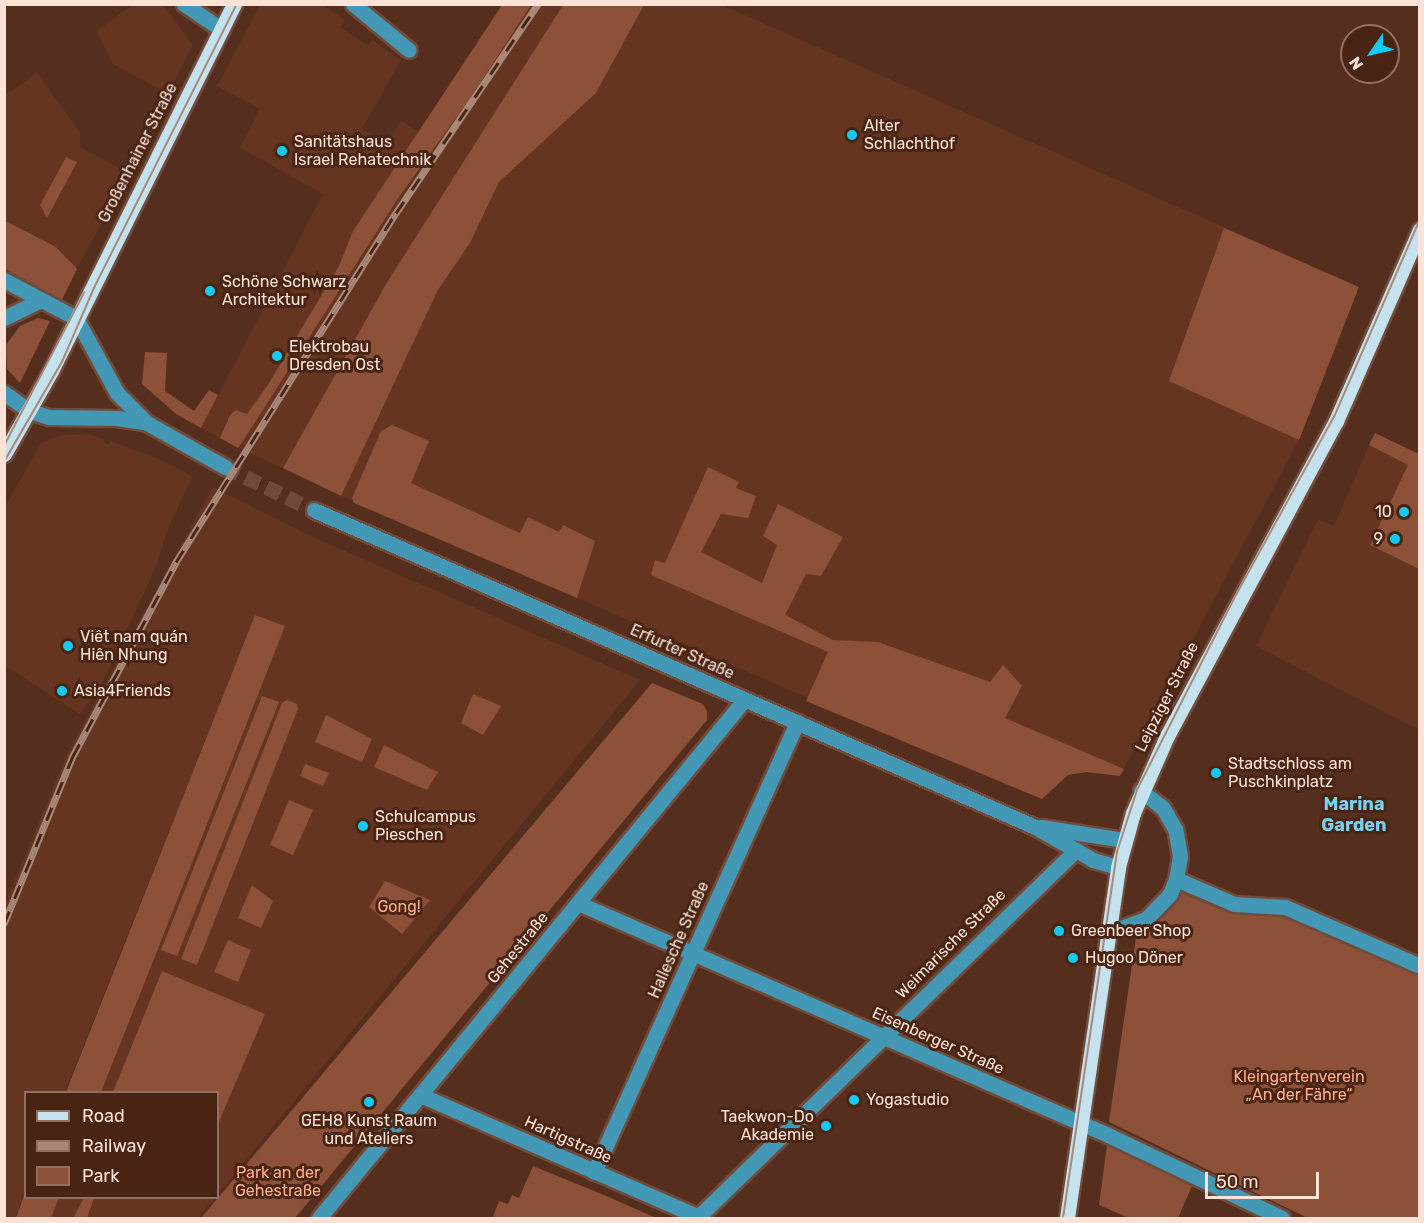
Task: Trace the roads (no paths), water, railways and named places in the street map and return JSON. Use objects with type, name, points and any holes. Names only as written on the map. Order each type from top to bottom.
[{"type":"main road","name":"Großenhainer Straße","points":[[30,411],[234,4]]},
{"type":"main road","name":"Leipziger Straße","points":[[1067,1218],[1118,867],[1124,840],[1141,791],[1239,598],[1325,442],[1419,230]]},
{"type":"main road","points":[[4,454],[30,411]]},
{"type":"street","points":[[184,4],[221,29]]},
{"type":"street","points":[[353,4],[409,50]]},
{"type":"street","points":[[4,280],[76,318],[117,393],[147,423],[225,466]]},
{"type":"street","points":[[4,318],[41,300]]},
{"type":"street","points":[[4,393],[30,411],[49,417],[117,418],[147,423]]},
{"type":"street","name":"Erfurter Straße","points":[[314,510],[1035,827],[1076,850],[1118,867]]},
{"type":"street","name":"Gehestraße","points":[[319,1218],[745,699]]},
{"type":"street","name":"Hallesche Straße","points":[[594,1172],[797,722]]},
{"type":"street","points":[[1109,928],[1121,928],[1146,919],[1170,894],[1176,879],[1180,856],[1175,829],[1163,808],[1141,791]]},
{"type":"street","name":"Erfurter Straße","points":[[1035,827],[1124,840]]},
{"type":"street","name":"Weimarische Straße","points":[[700,1218],[1029,892],[1076,850]]},
{"type":"street","points":[[1176,879],[1234,904],[1286,907],[1419,966]]},
{"type":"street","name":"Eisenberger Straße","points":[[578,903],[1080,1123],[1282,1218]]},
{"type":"street","name":"Hartigstraße","points":[[420,1095],[700,1218]]},
{"type":"tunnel","points":[[225,467],[314,510]]},
{"type":"tram line","points":[[4,462],[62,362],[94,288],[237,4]]},
{"type":"tram line","points":[[1063,1218],[1117,852],[1137,790],[1236,595],[1334,417],[1420,219]]},
{"type":"tram line","points":[[4,446],[84,293]]},
{"type":"railway","points":[[4,924],[73,756],[176,562],[396,213],[538,4]]},
{"type":"place","name":"Alter Schlachthof","points":[[852,135]]},
{"type":"place","name":"Sanitätshaus Israel Rehatechnik","points":[[282,151]]},
{"type":"place","name":"Schöne Schwarz Architektur","points":[[210,291]]},
{"type":"place","name":"Elektrobau Dresden Ost","points":[[277,356]]},
{"type":"place","name":"10","points":[[1404,512]]},
{"type":"place","name":"9","points":[[1395,539]]},
{"type":"place","name":"Viêt nam quán Hiên Nhung","points":[[68,646]]},
{"type":"place","name":"Asia4Friends","points":[[62,691]]},
{"type":"place","name":"Stadtschloss am Puschkinplatz","points":[[1216,773]]},
{"type":"place","name":"Schulcampus Pieschen","points":[[363,826]]},
{"type":"place","name":"Greenbeer Shop","points":[[1059,931]]},
{"type":"place","name":"Hugoo Döner","points":[[1073,958]]},
{"type":"place","name":"Yogastudio","points":[[854,1100]]},
{"type":"place","name":"GEH8 Kunst Raum und Ateliers","points":[[369,1102]]},
{"type":"place","name":"Taekwon-Do Akademie","points":[[826,1126]]},
{"type":"district","name":"Marina Garden","points":[[1354,815]]},
{"type":"park label","name":"Gong!","points":[[399,907]]},
{"type":"park label","name":"Kleingartenverein „An der Fähre“","points":[[1299,1086]]},
{"type":"park label","name":"Park an der Gehestraße","points":[[278,1182]]}]
